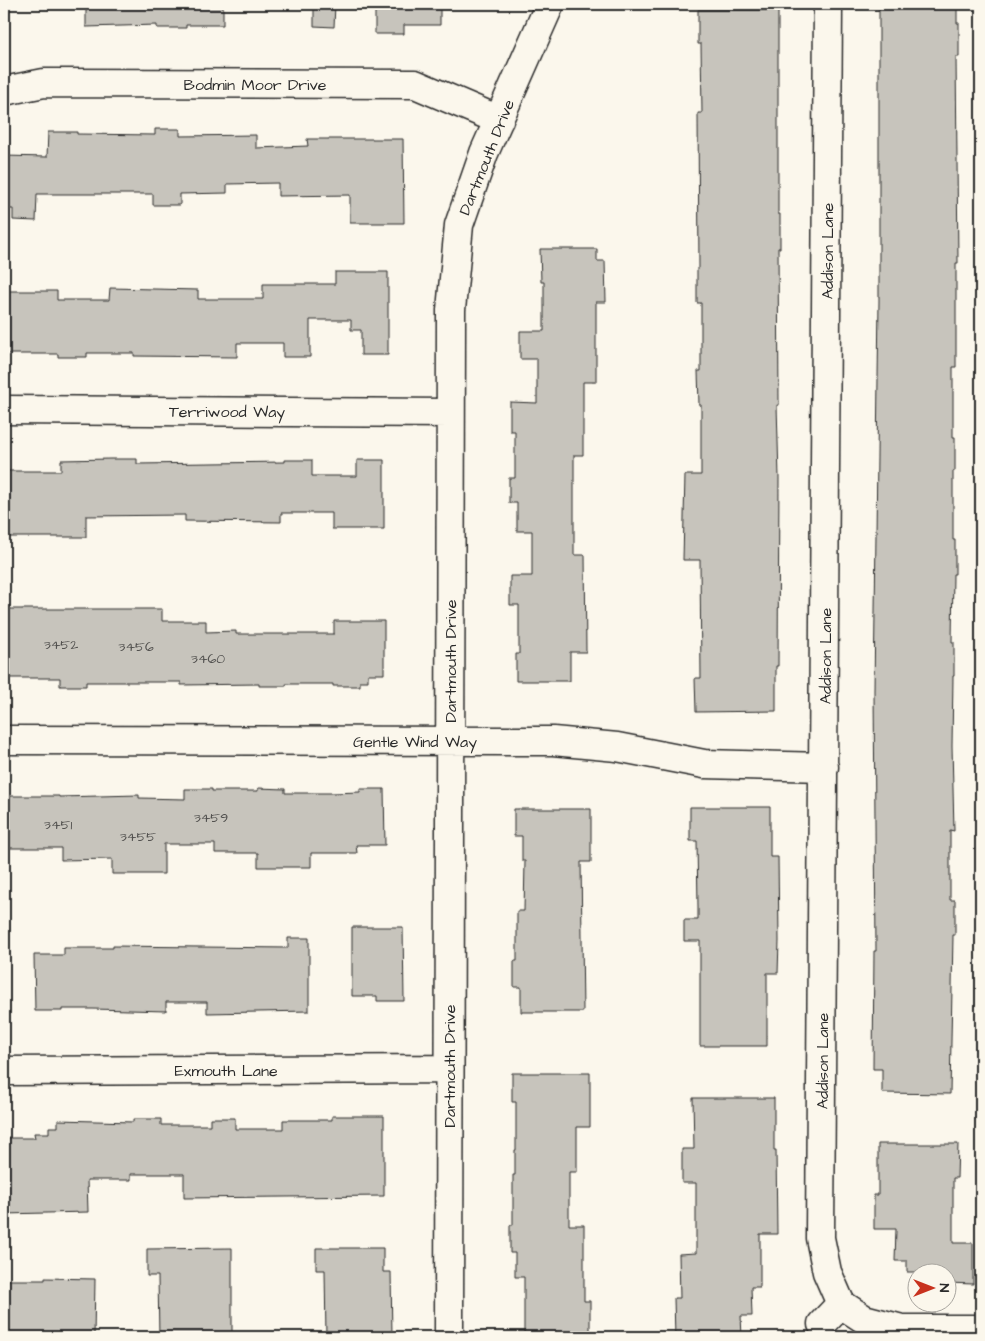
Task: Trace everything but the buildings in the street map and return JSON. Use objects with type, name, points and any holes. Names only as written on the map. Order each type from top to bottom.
[{"type":"street","name":"Dartmouth Drive","points":[[449,1337],[451,310],[458,225],[484,153],[550,4]]},
{"type":"street","name":"Addison Lane","points":[[828,4],[820,1238],[826,1272],[842,1304]]},
{"type":"street","name":"Bodmin Moor Drive","points":[[4,90],[44,83],[415,84],[499,120]]},
{"type":"street","name":"Terriwood Way","points":[[4,410],[450,413]]},
{"type":"street","name":"Gentle Wind Way","points":[[4,740],[553,741],[617,747],[704,764],[824,768]]},
{"type":"street","name":"Exmouth Lane","points":[[4,1071],[449,1069]]},
{"type":"street","points":[[822,1324],[842,1304],[864,1318],[902,1330],[981,1329]]}]
